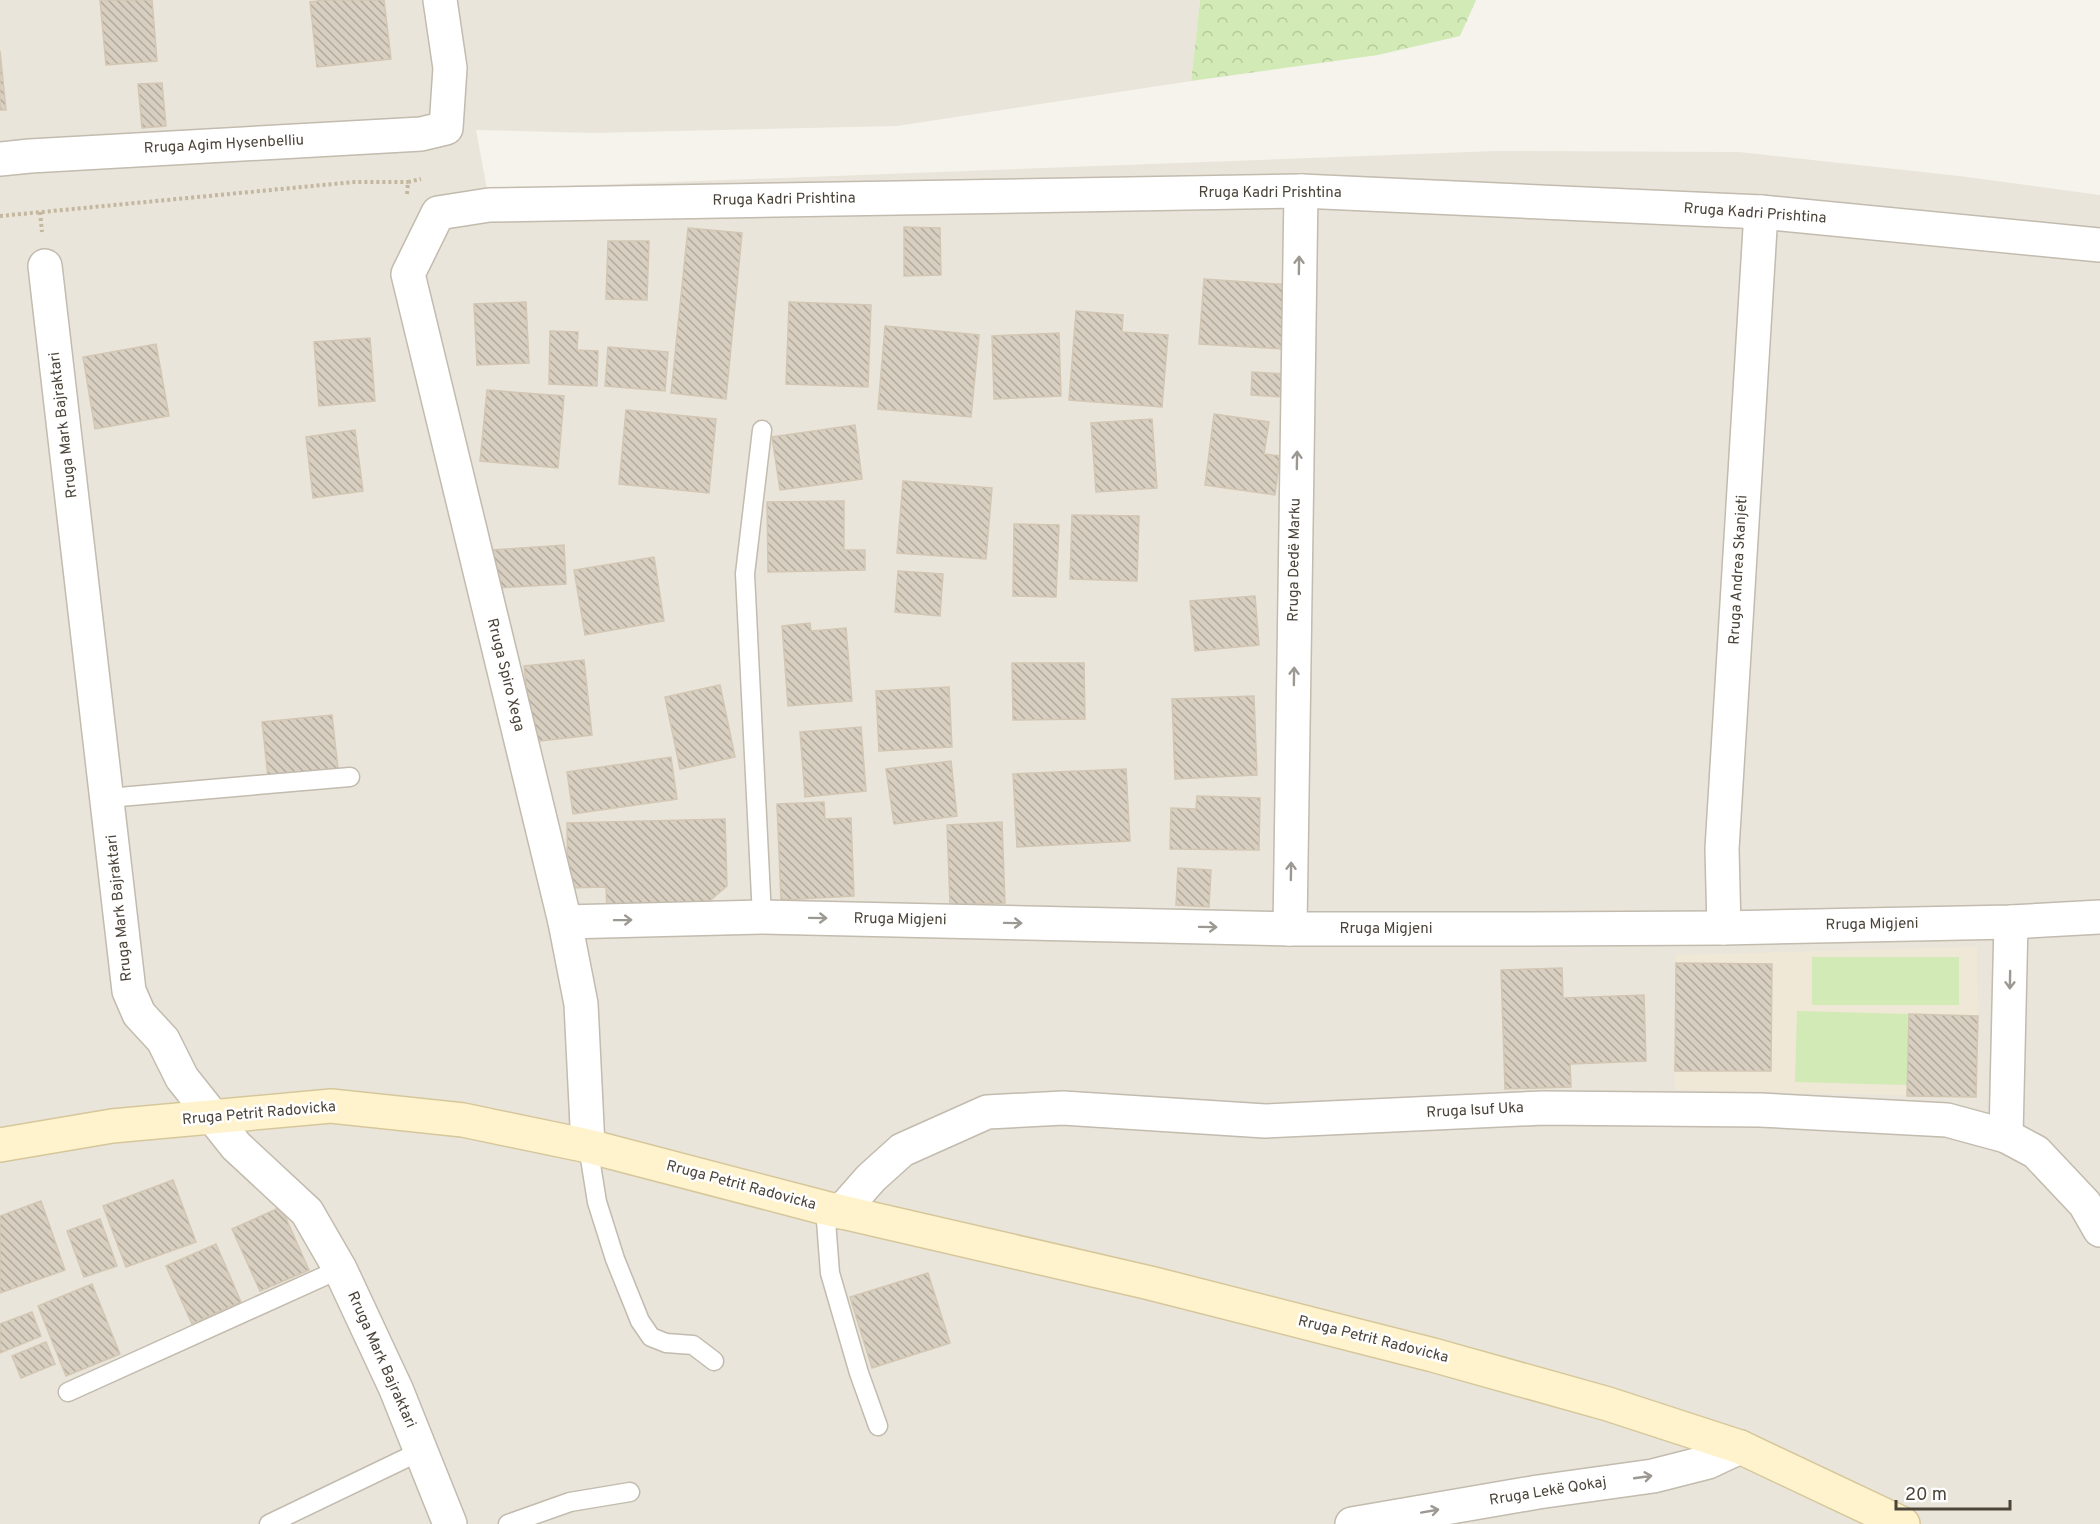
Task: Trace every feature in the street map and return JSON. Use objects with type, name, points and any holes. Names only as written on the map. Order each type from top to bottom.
[{"type":"main road","name":"Rruga Petrit Radovicka","points":[[0,1145],[112,1126],[331,1106],[463,1120],[588,1146],[833,1210],[1150,1283],[1433,1355],[1608,1404],[1740,1447],[1903,1524]]},
{"type":"street","name":"Rruga Agim Hysenbelliu","points":[[0,159],[421,134],[446,128],[450,68],[440,0]]},
{"type":"street","name":"Rruga Kadri Prishtina","points":[[438,213],[489,205],[1301,191],[1761,212],[2100,245]]},
{"type":"street","name":"Rruga Dedë Marku","points":[[1290,929],[1301,191]]},
{"type":"street","name":"Rruga Andrea Skanjeti","points":[[1724,928],[1722,849],[1761,212]]},
{"type":"street","name":"Rruga Spiro Xega","points":[[438,213],[408,274],[565,922],[581,1004],[588,1146]]},
{"type":"street","name":"Rruga Mark Bajraktari","points":[[45,266],[129,991],[139,1014],[163,1040],[182,1078],[236,1146],[307,1212],[340,1269],[396,1389],[450,1524]]},
{"type":"street","name":"Rruga Migjeni","points":[[565,922],[762,917],[1290,929],[1724,928],[2011,922],[2100,917]]},
{"type":"street","points":[[2006,1136],[2011,922]]},
{"type":"street","name":"Rruga Isuf Uka","points":[[833,1210],[903,1150],[987,1112],[1063,1108],[1265,1121],[1543,1107],[1760,1110],[1947,1120],[2006,1136],[2036,1152],[2085,1204],[2100,1230]]},
{"type":"street","name":"Rruga Lekë Qokaj","points":[[1352,1524],[1538,1492],[1653,1476],[1708,1462],[1740,1447]]},
{"type":"lane","points":[[762,430],[745,574],[762,917]]},
{"type":"lane","points":[[108,798],[350,777]]},
{"type":"lane","points":[[588,1146],[597,1202],[615,1259],[640,1321],[651,1337],[666,1343],[693,1346],[714,1361]]},
{"type":"lane","name":"Rruga Petrit Radovicka","points":[[833,1210],[830,1273],[859,1372],[878,1426]]},
{"type":"lane","points":[[68,1392],[340,1269]]},
{"type":"lane","points":[[269,1524],[421,1450]]},
{"type":"lane","points":[[508,1524],[570,1502],[630,1492]]},
{"type":"path","points":[[0,216],[354,182],[408,182]]},
{"type":"shaded area","points":[[0,0],[1200,0],[1191,81],[897,126],[594,133],[476,130],[487,189],[1496,151],[1739,152],[1959,176],[2100,195],[2100,1524],[0,1524]]},
{"type":"shaded area","points":[[1977,947],[1976,1097],[1675,1090],[1676,955]]},
{"type":"green space","points":[[1200,0],[1476,0],[1460,36],[1378,55],[1191,81]]},
{"type":"green space","points":[[1812,957],[1959,957],[1959,1005],[1812,1005]]},
{"type":"green space","points":[[1797,1011],[1909,1014],[1907,1085],[1795,1082]]},
{"type":"building","points":[[100,0],[152,0],[157,61],[106,65]]},
{"type":"building","points":[[384,0],[391,59],[317,67],[310,2]]},
{"type":"building","points":[[0,51],[6,110],[0,110]]},
{"type":"building","points":[[162,83],[166,126],[142,128],[138,84]]},
{"type":"building","points":[[904,227],[940,228],[941,275],[904,276]]},
{"type":"building","points":[[688,228],[742,233],[726,399],[671,393]]},
{"type":"building","points":[[608,241],[649,241],[647,300],[606,299]]},
{"type":"building","points":[[1204,279],[1290,285],[1285,349],[1199,344]]},
{"type":"building","points":[[526,302],[529,363],[477,365],[474,304]]},
{"type":"building","points":[[789,302],[871,305],[868,387],[786,384]]},
{"type":"building","points":[[1076,311],[1123,315],[1122,332],[1168,335],[1162,407],[1069,400]]},
{"type":"building","points":[[885,326],[979,335],[971,417],[878,409]]},
{"type":"building","points":[[550,331],[578,332],[577,350],[598,351],[597,386],[549,384]]},
{"type":"building","points":[[1059,333],[1061,396],[994,399],[992,336]]},
{"type":"building","points":[[370,338],[375,401],[319,406],[314,342]]},
{"type":"building","points":[[156,344],[169,416],[95,429],[83,357]]},
{"type":"building","points":[[608,347],[668,352],[665,391],[605,386]]},
{"type":"building","points":[[1252,372],[1284,374],[1283,397],[1251,395]]},
{"type":"building","points":[[487,390],[564,396],[558,468],[480,461]]},
{"type":"building","points":[[626,410],[716,419],[709,493],[619,484]]},
{"type":"building","points":[[1214,414],[1269,422],[1264,454],[1280,456],[1275,495],[1205,485]]},
{"type":"building","points":[[1152,419],[1157,488],[1096,492],[1091,423]]},
{"type":"building","points":[[855,425],[862,479],[780,490],[772,437]]},
{"type":"building","points":[[355,430],[363,491],[313,498],[306,437]]},
{"type":"building","points":[[903,481],[992,488],[986,559],[897,553]]},
{"type":"building","points":[[844,501],[844,550],[865,550],[865,570],[768,572],[767,502]]},
{"type":"building","points":[[1072,515],[1139,516],[1137,581],[1070,579]]},
{"type":"building","points":[[1014,524],[1059,525],[1056,597],[1013,596]]},
{"type":"building","points":[[564,545],[566,584],[495,588],[492,550]]},
{"type":"building","points":[[654,557],[664,621],[585,635],[574,570]]},
{"type":"building","points":[[898,571],[943,574],[940,616],[895,612]]},
{"type":"building","points":[[1255,596],[1259,645],[1195,651],[1190,601]]},
{"type":"building","points":[[810,623],[811,631],[846,628],[852,701],[788,706],[782,626]]},
{"type":"building","points":[[584,660],[592,735],[532,742],[524,666]]},
{"type":"building","points":[[1012,663],[1084,663],[1085,719],[1013,720]]},
{"type":"building","points":[[720,685],[735,757],[680,769],[665,697]]},
{"type":"building","points":[[949,687],[952,747],[879,751],[876,691]]},
{"type":"building","points":[[1254,696],[1257,775],[1175,779],[1172,699]]},
{"type":"building","points":[[332,715],[338,769],[268,777],[262,722]]},
{"type":"building","points":[[861,727],[866,791],[805,797],[800,732]]},
{"type":"building","points":[[671,757],[677,799],[573,814],[567,772]]},
{"type":"building","points":[[951,761],[957,816],[894,824],[886,769]]},
{"type":"building","points":[[1126,769],[1130,841],[1017,847],[1013,774]]},
{"type":"building","points":[[1197,796],[1260,798],[1259,850],[1170,849],[1171,808],[1196,809]]},
{"type":"building","points":[[824,802],[825,819],[851,818],[854,896],[781,900],[777,804]]},
{"type":"building","points":[[725,819],[727,886],[700,909],[607,912],[606,887],[568,888],[567,823]]},
{"type":"building","points":[[1002,822],[1005,903],[950,905],[947,825]]},
{"type":"building","points":[[1178,868],[1211,870],[1209,907],[1176,905]]},
{"type":"building","points":[[1676,963],[1772,964],[1771,1071],[1675,1071]]},
{"type":"building","points":[[1562,968],[1563,998],[1644,995],[1646,1061],[1570,1064],[1571,1087],[1505,1089],[1501,970]]},
{"type":"building","points":[[1909,1014],[1978,1016],[1976,1097],[1907,1096]]},
{"type":"building","points":[[173,1180],[196,1242],[126,1267],[103,1206]]},
{"type":"building","points":[[41,1201],[65,1270],[0,1293],[0,1216]]},
{"type":"building","points":[[281,1207],[309,1270],[260,1291],[232,1229]]},
{"type":"building","points":[[100,1219],[117,1266],[84,1277],[67,1231]]},
{"type":"building","points":[[216,1244],[241,1302],[192,1324],[166,1266]]},
{"type":"building","points":[[928,1273],[950,1343],[872,1368],[850,1297]]},
{"type":"building","points":[[92,1284],[120,1354],[66,1376],[38,1306]]},
{"type":"building","points":[[32,1312],[41,1336],[0,1353],[0,1324]]},
{"type":"building","points":[[46,1342],[55,1364],[21,1378],[12,1356]]}]
